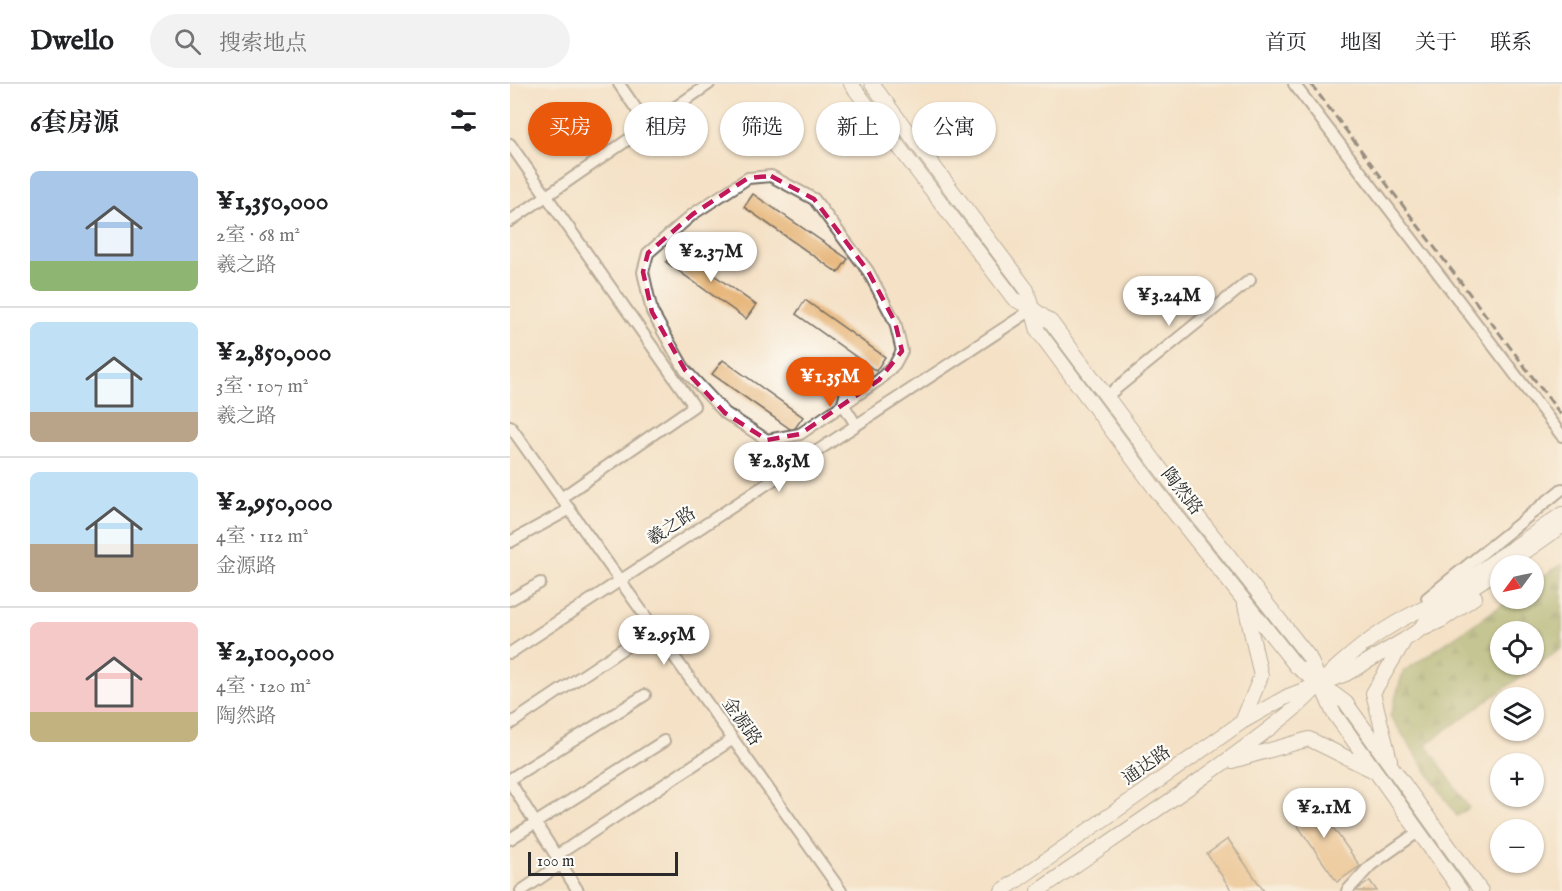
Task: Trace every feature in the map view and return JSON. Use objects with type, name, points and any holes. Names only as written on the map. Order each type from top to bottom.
[{"type":"main road","name":"陶然路","points":[[851,84],[1014,299],[1051,322],[1169,480],[1310,657],[1333,712],[1461,891]]},
{"type":"main road","name":"陶然路","points":[[872,84],[1027,290],[1038,331],[1156,490],[1296,666],[1346,703],[1481,891]]},
{"type":"main road","points":[[1407,615],[1427,598],[1562,507]]},
{"type":"main road","name":"通达路","points":[[1038,891],[1225,763],[1296,708],[1339,665],[1407,615],[1429,606],[1562,514]]},
{"type":"main road","points":[[1521,555],[1562,526]]},
{"type":"main road","points":[[1536,555],[1562,537]]},
{"type":"main road","name":"通达路","points":[[1002,891],[1242,722],[1288,696],[1346,674],[1404,640],[1418,631],[1435,612],[1490,576]]},
{"type":"main road","points":[[1418,631],[1442,620],[1490,587]]},
{"type":"main road","points":[[1242,722],[1261,676],[1244,600]]},
{"type":"main road","points":[[1392,768],[1373,693],[1404,640]]},
{"type":"main road","points":[[1225,763],[1309,739],[1376,772]]},
{"type":"street","points":[[619,84],[631,102]]},
{"type":"street","points":[[683,102],[709,84]]},
{"type":"street","points":[[1294,84],[1562,436]]},
{"type":"street","points":[[510,221],[624,142]]},
{"type":"street","points":[[510,144],[693,406],[561,498]]},
{"type":"street","points":[[843,404],[879,380],[896,364],[902,351],[895,322],[868,271],[814,199],[771,176],[748,178],[693,214],[648,253],[643,272],[652,312],[685,370],[725,413],[767,440],[800,435],[843,404],[848,383]]},
{"type":"street","points":[[1107,396],[1250,280]]},
{"type":"street","name":"羲之路","points":[[510,653],[1033,309]]},
{"type":"street","points":[[843,404],[856,425]]},
{"type":"street","name":"金源路","points":[[510,426],[841,891]]},
{"type":"street","points":[[1427,598],[1562,489]]},
{"type":"street","points":[[510,542],[570,509]]},
{"type":"street","points":[[510,600],[540,583]]},
{"type":"street","points":[[510,724],[654,628]]},
{"type":"street","points":[[578,891],[510,780],[645,695]]},
{"type":"street","points":[[521,891],[559,860],[733,739]]},
{"type":"street","points":[[510,838],[664,741]]},
{"type":"street","points":[[1347,891],[1371,865],[1418,832]]},
{"type":"highlighted area","points":[[771,176],[814,199],[868,271],[895,322],[902,351],[879,380],[800,434],[767,440],[725,413],[685,370],[652,312],[643,272],[648,253],[693,214],[748,178]]},
{"type":"green space","points":[[1562,564],[1562,648],[1544,661],[1544,621],[1490,621],[1490,675],[1524,675],[1507,687],[1490,687],[1490,699],[1426,744],[1469,808],[1457,816],[1390,716],[1403,672],[1496,609],[1544,609],[1544,576]]},
{"type":"building","points":[[753,194],[848,259],[838,273],[744,207]]},
{"type":"building","points":[[676,248],[756,305],[746,319],[666,262]]},
{"type":"building","points":[[805,300],[885,357],[876,371],[796,314]]},
{"type":"building","points":[[723,360],[803,417],[793,431],[712,374]]},
{"type":"building","points":[[1311,796],[1360,866],[1337,882],[1288,812]]},
{"type":"building","points":[[1228,839],[1264,891],[1232,891],[1207,854]]},
{"type":"building","points":[[1370,881],[1377,891],[1355,891]]},
{"type":"railway","points":[[1311,84],[1562,416]]}]
